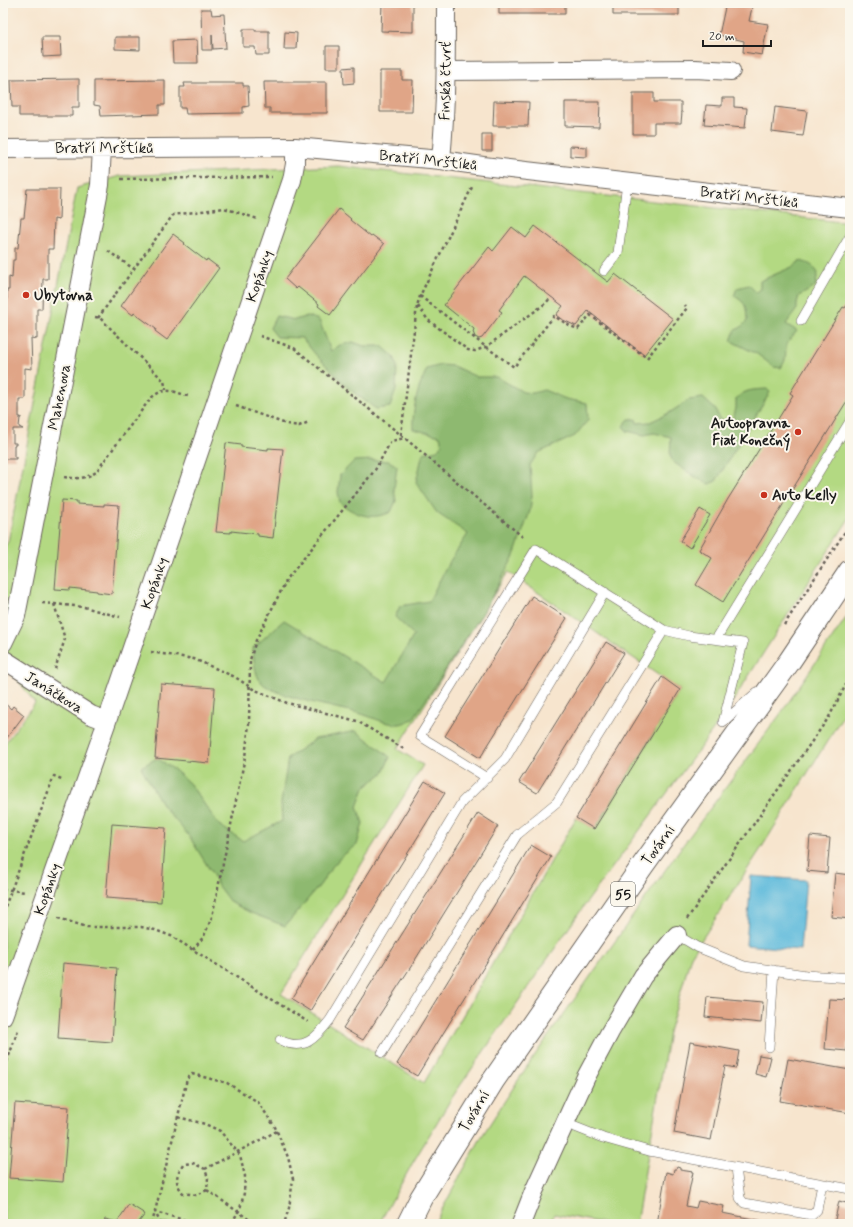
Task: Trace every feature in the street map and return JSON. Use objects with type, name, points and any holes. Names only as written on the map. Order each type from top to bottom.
[{"type":"main road","name":"Tovární","points":[[408,1224],[421,1198],[492,1081],[789,662],[850,570]]},
{"type":"street","name":"Finská čtvrť","points":[[441,160],[444,128],[446,71],[446,3]]},
{"type":"street","points":[[446,71],[695,69],[731,71]]},
{"type":"street","name":"Bratří Mrštíků","points":[[3,149],[295,147],[441,160],[850,208]]},
{"type":"street","name":"Kopánky","points":[[3,1016],[8,986],[107,721],[292,180],[295,164],[295,147]]},
{"type":"street","name":"Mahenova","points":[[3,643],[16,616],[90,237],[100,180],[102,148]]},
{"type":"street","name":"Janáčkova","points":[[3,659],[91,715],[107,721]]},
{"type":"street","points":[[522,1224],[534,1191],[586,1076],[643,976],[677,935]]},
{"type":"lane","points":[[604,271],[618,253],[627,183]]},
{"type":"lane","points":[[801,321],[850,236]]},
{"type":"lane","points":[[716,639],[850,421]]},
{"type":"lane","points":[[487,778],[420,736],[536,549],[664,630],[689,636],[743,643],[724,722],[789,662]]},
{"type":"lane","points":[[280,1040],[286,1043],[300,1044],[310,1041],[319,1035],[330,1020],[462,802],[505,759],[605,592]]},
{"type":"lane","points":[[382,1053],[517,835],[557,802],[664,630]]},
{"type":"lane","points":[[677,935],[697,947],[744,966],[806,975],[850,978]]},
{"type":"lane","points":[[769,1048],[774,970]]},
{"type":"lane","points":[[565,1123],[603,1138],[649,1151],[850,1189]]},
{"type":"lane","points":[[736,1168],[740,1198],[744,1203],[812,1215],[817,1210],[822,1184]]},
{"type":"path","points":[[401,435],[417,306],[420,296],[483,166]]},
{"type":"path","points":[[100,180],[277,177]]},
{"type":"path","points":[[98,318],[173,215],[224,208],[264,221]]},
{"type":"path","points":[[90,237],[134,269]]},
{"type":"path","points":[[420,296],[514,367],[554,316],[578,329],[590,315],[647,358],[687,308],[685,305]]},
{"type":"path","points":[[417,306],[428,320],[468,350],[475,351],[486,347],[546,303],[551,297]]},
{"type":"path","points":[[92,316],[100,318],[164,381],[166,390]]},
{"type":"path","points":[[241,331],[294,348],[405,438],[536,549]]},
{"type":"path","points":[[58,476],[82,478],[89,477],[96,472],[150,398],[156,393],[166,390],[188,396]]},
{"type":"path","points":[[236,406],[286,424],[299,426],[309,422]]},
{"type":"path","points":[[193,950],[204,936],[212,917],[245,757],[249,724],[250,660],[256,640],[287,580],[375,470],[391,441],[405,438]]},
{"type":"path","points":[[37,607],[42,603],[84,607],[121,618]]},
{"type":"path","points":[[54,604],[65,639],[55,669]]},
{"type":"path","points":[[152,645],[150,652],[194,659],[235,676],[250,687],[287,703],[357,721],[404,749]]},
{"type":"path","points":[[677,935],[829,717],[850,677]]},
{"type":"path","points":[[3,912],[54,776],[70,782]]},
{"type":"path","points":[[55,925],[58,918],[87,926],[141,927],[171,936],[312,1024]]},
{"type":"path","points":[[3,1073],[19,1028]]},
{"type":"path","points":[[152,1224],[187,1079],[192,1074],[227,1083],[258,1102],[277,1131],[288,1157],[293,1179],[284,1224]]},
{"type":"path","points":[[178,1117],[205,1124],[220,1131],[240,1155],[245,1176],[244,1193],[240,1209],[231,1224]]},
{"type":"path","points":[[205,1169],[277,1131]]},
{"type":"path","points":[[193,1163],[205,1169],[208,1178],[207,1190],[196,1195],[183,1193],[178,1186],[177,1175],[183,1164],[193,1163]]},
{"type":"path","points":[[207,1190],[254,1223]]},
{"type":"path","points":[[155,1212],[161,1224]]},
{"type":"path","points":[[155,1212],[199,1224]]},
{"type":"green space","points":[[338,166],[850,223],[850,517],[722,718],[584,906],[451,1099],[412,1164],[379,1224],[3,1224],[3,746],[35,703],[3,660],[3,549],[8,542],[77,188],[120,176]],"holes":[[[508,572],[680,690],[595,829],[576,818],[424,1083],[281,994],[423,765],[397,749]]]},
{"type":"green space","points":[[800,261],[810,265],[818,273],[815,287],[799,296],[797,309],[786,324],[797,331],[790,339],[786,348],[785,360],[781,368],[774,367],[757,354],[731,341],[735,330],[740,328],[747,321],[744,303],[734,296],[737,288],[749,285],[756,292],[760,289],[760,281],[792,267]]},
{"type":"green space","points":[[276,316],[295,320],[307,316],[319,320],[331,351],[340,345],[353,342],[364,346],[382,346],[394,357],[397,365],[396,390],[390,407],[376,409],[349,389],[316,355],[302,338],[277,337],[270,328]]},
{"type":"green space","points":[[441,365],[453,366],[477,377],[497,377],[523,392],[533,393],[544,390],[566,399],[587,403],[588,420],[575,436],[538,453],[530,465],[532,496],[530,511],[514,556],[483,613],[413,719],[400,724],[381,721],[358,713],[292,697],[269,688],[259,680],[257,676],[253,648],[284,620],[386,682],[414,635],[395,617],[400,606],[429,601],[448,564],[468,534],[437,513],[416,482],[423,453],[437,450],[442,445],[440,436],[413,429],[418,391],[427,369]]},
{"type":"green space","points":[[767,389],[770,392],[716,481],[709,484],[673,462],[670,455],[671,437],[654,433],[644,435],[627,431],[623,426],[629,419],[636,419],[637,423],[650,422],[669,413],[689,400],[703,398],[716,410],[719,419],[733,419],[736,408],[736,399],[739,396],[750,391]]},
{"type":"green space","points":[[354,461],[389,461],[397,466],[394,489],[396,501],[391,512],[377,516],[364,515],[352,511],[340,503],[338,492],[340,475]]},
{"type":"green space","points":[[850,612],[850,704],[762,847],[691,956],[669,1032],[636,1224],[609,1224],[554,1214],[551,1224],[434,1224],[482,1136],[528,1065],[680,849],[779,716]]},
{"type":"green space","points":[[356,731],[390,757],[383,773],[364,788],[357,807],[363,823],[357,845],[342,856],[332,867],[320,885],[285,926],[251,913],[230,902],[218,886],[189,836],[163,806],[141,767],[157,758],[176,771],[190,784],[219,825],[243,841],[282,821],[281,803],[288,758],[315,739]]},
{"type":"water","points":[[751,876],[806,880],[800,950],[746,945]]},
{"type":"building","points":[[382,3],[413,3],[413,32],[381,31]]},
{"type":"building","points":[[499,3],[565,3],[565,14],[499,14]]},
{"type":"building","points":[[613,3],[679,3],[679,15],[613,15]]},
{"type":"building","points":[[726,3],[753,3],[749,21],[768,24],[762,55],[743,52],[744,41],[719,35]]},
{"type":"building","points":[[201,9],[211,9],[212,15],[224,14],[226,48],[213,49],[212,34],[212,50],[202,50]]},
{"type":"building","points":[[243,29],[269,31],[269,55],[256,55],[255,47],[243,47]]},
{"type":"building","points":[[285,32],[297,33],[296,49],[284,49]]},
{"type":"building","points":[[42,37],[60,37],[61,56],[43,57]]},
{"type":"building","points":[[115,37],[140,37],[140,50],[115,49]]},
{"type":"building","points":[[197,40],[198,63],[173,63],[172,41]]},
{"type":"building","points":[[326,46],[339,46],[339,68],[326,68]]},
{"type":"building","points":[[354,67],[354,83],[344,84],[343,68]]},
{"type":"building","points":[[380,71],[402,71],[402,80],[413,80],[412,112],[380,112]]},
{"type":"building","points":[[79,79],[79,107],[72,107],[72,116],[19,116],[19,107],[12,107],[11,80]]},
{"type":"building","points":[[165,80],[165,105],[159,105],[159,114],[101,116],[100,106],[94,105],[94,81]]},
{"type":"building","points":[[264,82],[327,82],[327,113],[270,113],[270,108],[265,108]]},
{"type":"building","points":[[184,83],[243,83],[243,86],[248,86],[249,106],[243,107],[243,113],[186,114],[185,108],[180,108],[180,87],[185,87]]},
{"type":"building","points":[[633,93],[654,93],[654,102],[681,102],[681,123],[654,123],[654,134],[633,134]]},
{"type":"building","points":[[722,98],[734,98],[734,107],[747,108],[745,128],[704,125],[706,105],[722,106]]},
{"type":"building","points":[[494,101],[529,102],[528,126],[493,126]]},
{"type":"building","points":[[565,102],[600,102],[599,127],[565,126]]},
{"type":"building","points":[[775,107],[807,111],[803,136],[772,132]]},
{"type":"building","points":[[482,134],[492,134],[492,151],[482,151]]},
{"type":"building","points":[[570,146],[587,147],[587,157],[570,156]]},
{"type":"building","points":[[27,189],[60,189],[59,220],[54,219],[53,249],[48,249],[48,279],[43,279],[42,309],[37,309],[37,339],[31,338],[32,369],[25,368],[25,399],[19,399],[19,417],[21,418],[19,427],[23,429],[13,429],[13,443],[16,443],[16,445],[14,445],[14,457],[16,457],[16,459],[3,459],[3,308],[7,308],[9,277],[12,278],[15,248],[18,248],[21,218],[24,218]]},
{"type":"building","points":[[339,209],[371,237],[372,235],[384,244],[330,315],[298,287],[296,289],[285,279]]},
{"type":"building","points":[[535,226],[608,282],[615,274],[673,319],[644,355],[588,311],[576,326],[561,319],[556,315],[563,306],[524,276],[499,310],[502,312],[482,338],[479,339],[475,337],[473,332],[474,329],[444,305],[489,247],[493,251],[512,227],[526,238]]},
{"type":"building","points":[[173,234],[206,261],[207,259],[219,268],[167,340],[155,331],[156,329],[134,313],[133,315],[121,306]]},
{"type":"building","points":[[850,301],[850,396],[723,602],[696,585],[712,558],[699,550],[728,499],[793,395],[790,393],[843,307],[845,308]]},
{"type":"building","points":[[226,443],[241,445],[241,447],[268,450],[268,448],[283,449],[273,538],[258,536],[258,534],[231,531],[231,533],[216,532]]},
{"type":"building","points":[[62,500],[77,501],[77,504],[104,506],[104,504],[119,505],[112,594],[70,588],[70,590],[55,589]]},
{"type":"building","points":[[700,509],[710,515],[690,548],[680,541]]},
{"type":"building","points":[[532,596],[567,618],[480,758],[445,736]]},
{"type":"building","points":[[606,642],[624,653],[537,793],[519,782]]},
{"type":"building","points":[[662,677],[680,690],[594,829],[576,818]]},
{"type":"building","points":[[161,684],[215,688],[209,763],[155,758]]},
{"type":"building","points":[[3,702],[11,709],[13,706],[24,715],[3,743]]},
{"type":"building","points":[[425,781],[445,793],[310,1011],[291,999]]},
{"type":"building","points":[[478,813],[498,826],[412,965],[363,1040],[343,1028]]},
{"type":"building","points":[[112,824],[166,828],[161,902],[106,898]]},
{"type":"building","points":[[810,836],[830,838],[827,873],[807,871]]},
{"type":"building","points":[[531,845],[551,857],[417,1076],[397,1064]]},
{"type":"building","points":[[835,873],[850,875],[850,919],[831,917]]},
{"type":"building","points":[[63,963],[117,968],[112,1042],[58,1038]]},
{"type":"building","points":[[707,997],[763,1002],[761,1023],[705,1017]]},
{"type":"building","points":[[829,999],[850,1000],[850,1043],[847,1043],[847,1051],[825,1049]]},
{"type":"building","points":[[690,1042],[739,1051],[736,1068],[725,1066],[711,1140],[674,1133]]},
{"type":"building","points":[[759,1055],[771,1057],[766,1077],[755,1074]]},
{"type":"building","points":[[788,1059],[850,1070],[850,1113],[780,1101]]},
{"type":"building","points":[[15,1103],[69,1107],[63,1182],[9,1178]]},
{"type":"building","points":[[677,1167],[680,1168],[680,1170],[693,1172],[686,1206],[696,1208],[698,1201],[724,1206],[722,1213],[779,1224],[657,1224],[666,1172],[673,1174],[674,1169]]},
{"type":"building","points":[[839,1201],[850,1204],[850,1224],[834,1224]]},
{"type":"building","points":[[129,1204],[145,1214],[139,1222],[143,1224],[104,1224],[105,1219],[117,1222]]},
{"type":"place","name":"Ubytovna","points":[[26,295]]},
{"type":"place","name":"Autoopravna Fiat Konečný","points":[[798,432]]},
{"type":"place","name":"Auto Kelly","points":[[764,495]]}]
